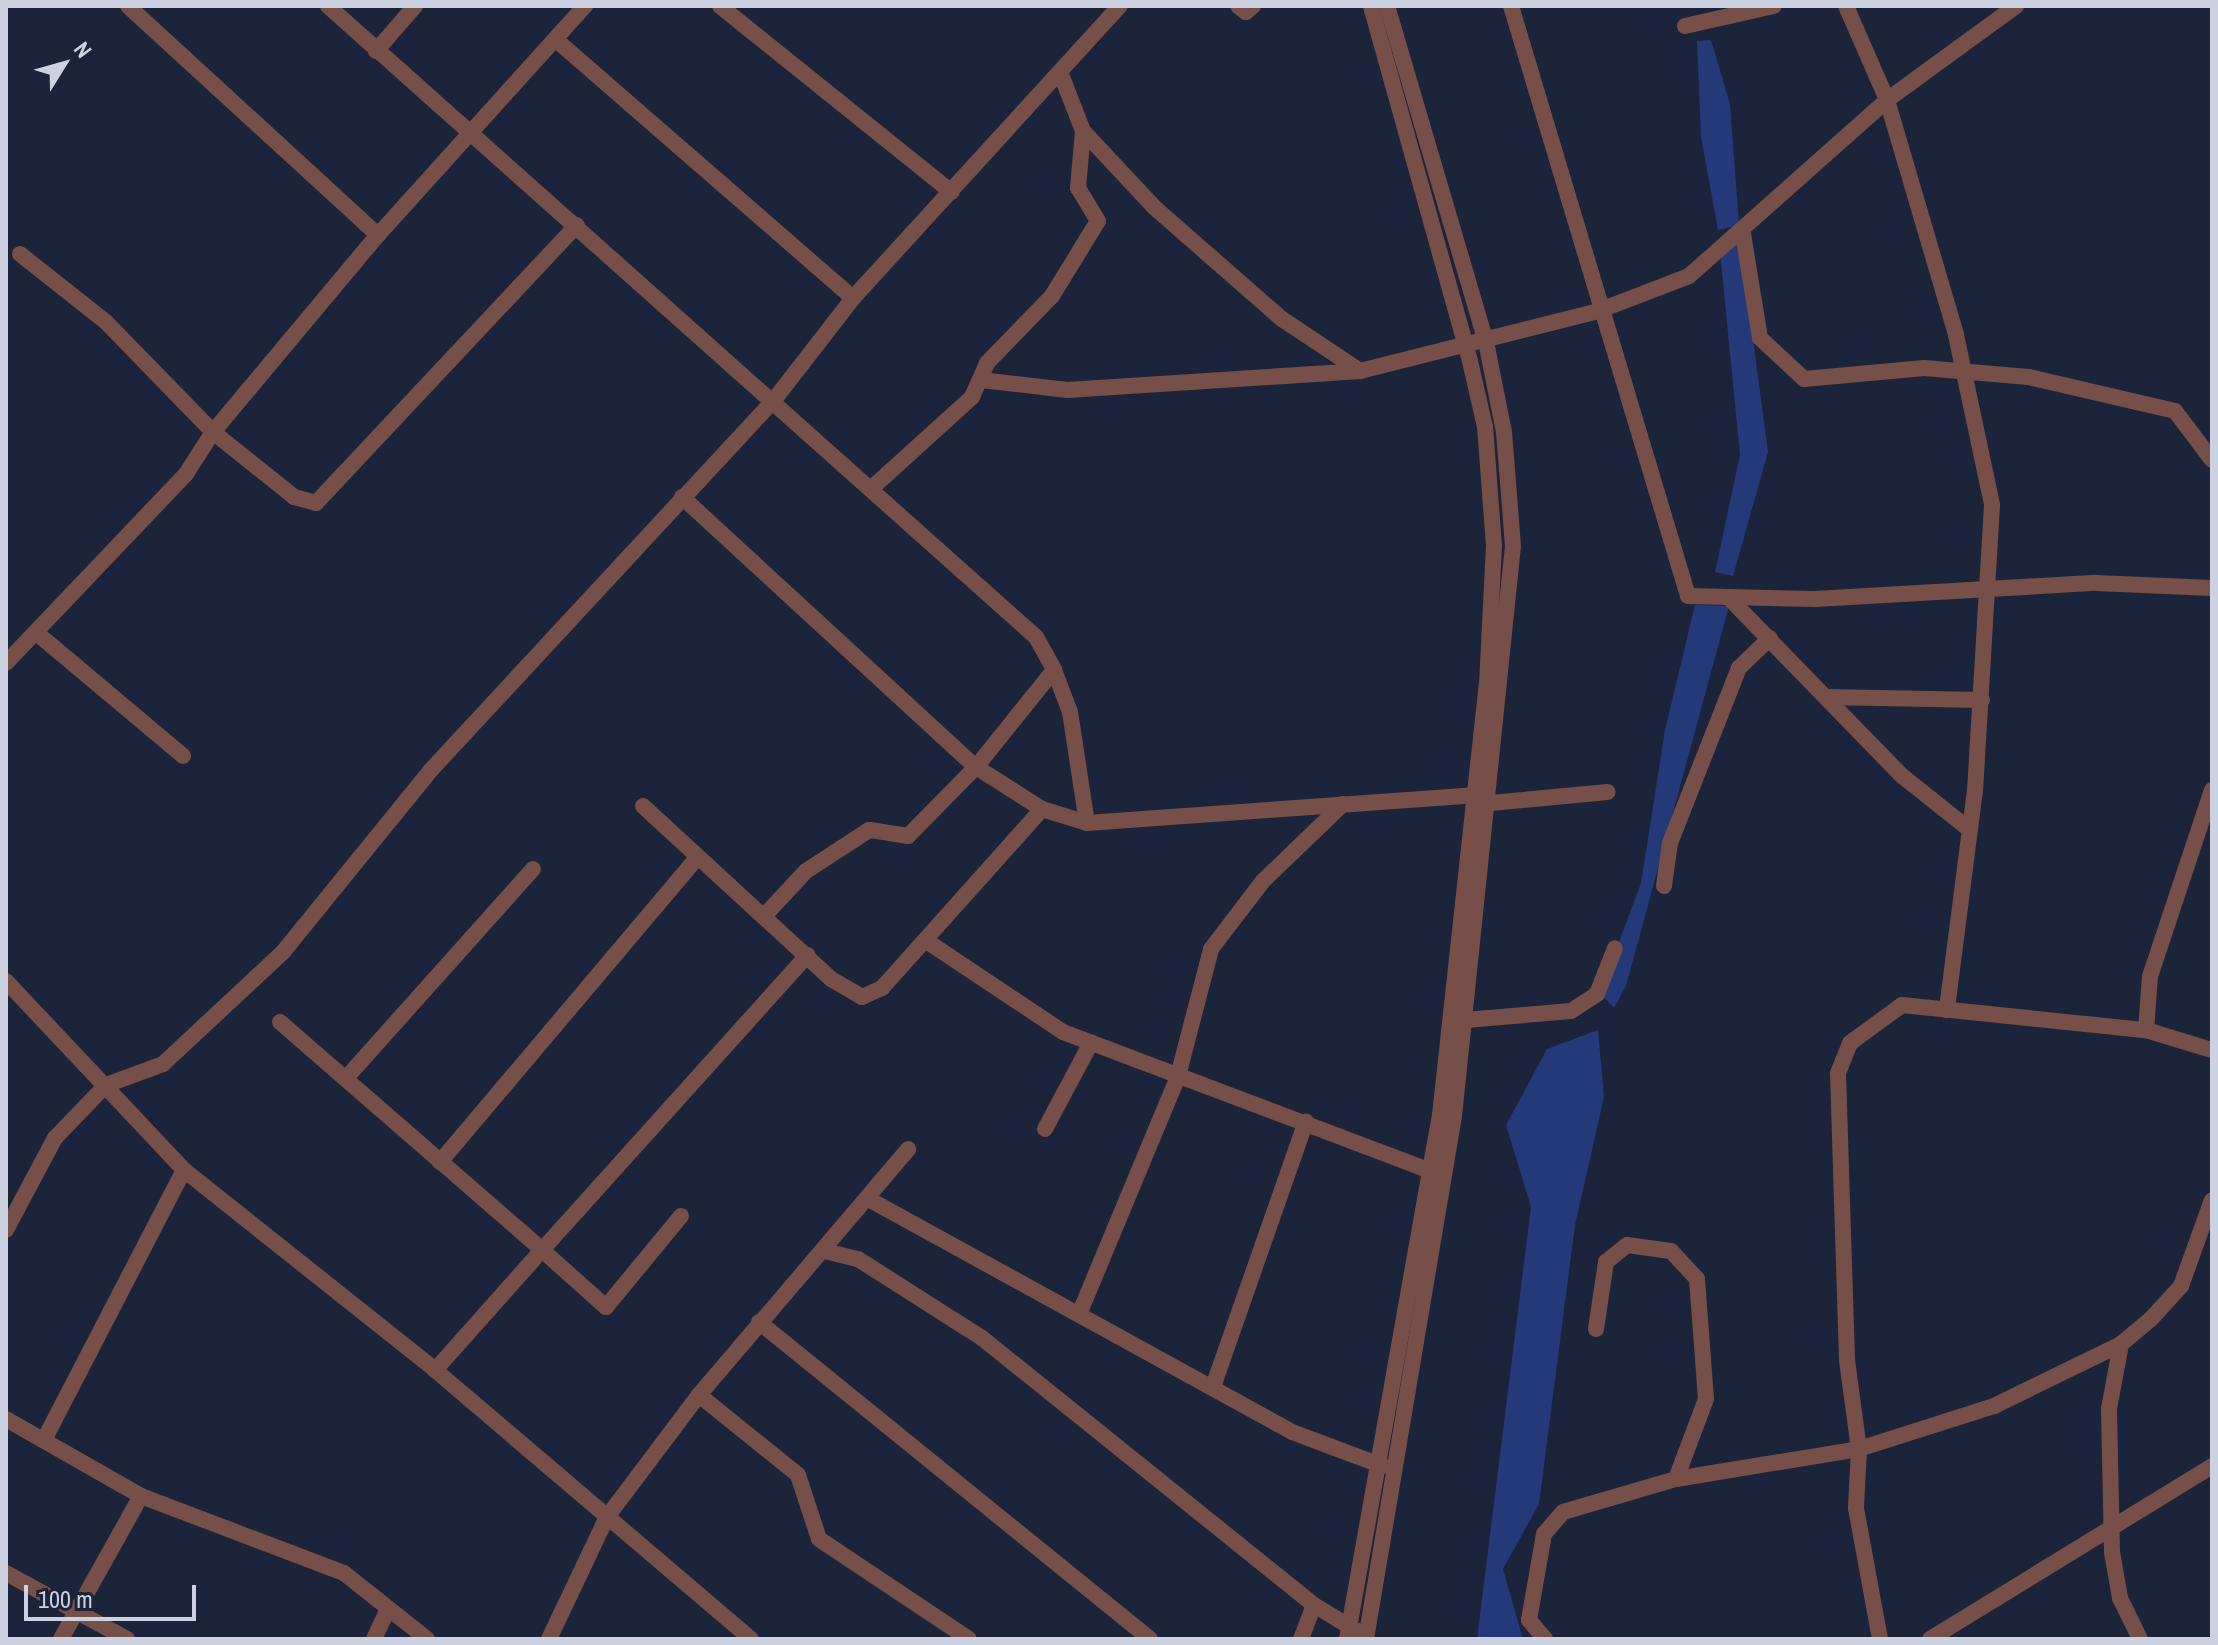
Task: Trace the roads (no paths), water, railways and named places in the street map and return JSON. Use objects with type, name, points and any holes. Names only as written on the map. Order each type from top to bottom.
[{"type":"street","points":[[128,6],[378,235]]},
{"type":"street","points":[[328,6],[874,486],[1036,637],[1054,670],[1070,712],[1087,823]]},
{"type":"street","points":[[376,51],[415,6]]},
{"type":"street","points":[[6,663],[39,635],[186,474],[213,432],[378,235],[585,6]]},
{"type":"street","points":[[720,6],[951,192]]},
{"type":"street","points":[[1238,6],[1246,12],[1253,6]]},
{"type":"street","points":[[1348,1634],[1383,1466],[1431,1171],[1474,795],[1494,546],[1485,427],[1371,6]]},
{"type":"street","points":[[825,1251],[858,1259],[982,1338],[1348,1634],[1366,1636],[1429,1284],[1466,1020],[1491,803],[1513,546],[1504,432],[1486,342],[1387,6]]},
{"type":"street","points":[[1511,6],[1598,311],[1688,596],[1992,589],[2096,583],[2212,588]]},
{"type":"street","points":[[1685,26],[1774,6]]},
{"type":"street","points":[[1846,6],[1887,100],[1964,369],[1992,505],[1992,589],[1969,829],[1947,1010]]},
{"type":"street","points":[[981,380],[1067,390],[1360,371],[1486,342],[1598,311],[1684,278],[1713,247],[1743,234],[1762,205],[1887,100],[2016,6]]},
{"type":"street","points":[[6,1230],[55,1138],[106,1085],[163,1064],[283,952],[430,771],[774,400],[853,298],[1115,9]]},
{"type":"street","points":[[555,39],[853,298]]},
{"type":"street","points":[[1060,72],[1083,131],[1238,282],[1360,371]]},
{"type":"street","points":[[874,486],[981,380],[987,363],[1052,296],[1098,221],[1078,188],[1083,131]]},
{"type":"street","points":[[20,254],[106,322],[213,432],[294,497],[316,503],[577,225]]},
{"type":"street","points":[[1743,234],[1760,338],[1804,379],[1964,369],[2175,411],[2212,460]]},
{"type":"street","points":[[682,497],[976,767],[1042,809],[1087,823],[1474,795]]},
{"type":"street","points":[[1728,597],[1901,775],[1969,829]]},
{"type":"street","points":[[39,635],[183,756]]},
{"type":"street","points":[[1664,886],[1670,843],[1739,668],[1770,638]]},
{"type":"street","points":[[766,914],[806,871],[869,830],[908,836],[976,767],[1054,670]]},
{"type":"street","points":[[1826,697],[1982,700]]},
{"type":"street","points":[[2146,1030],[2150,976],[2199,849],[2212,790]]},
{"type":"street","points":[[1491,803],[1607,792]]},
{"type":"street","points":[[1080,1312],[1178,1076],[1211,949],[1263,881],[1343,804]]},
{"type":"street","points":[[643,806],[766,914],[846,991],[868,997],[925,940],[1042,809]]},
{"type":"street","points":[[440,1162],[698,857]]},
{"type":"street","points":[[347,1077],[533,869]]},
{"type":"street","points":[[925,940],[1000,997],[1091,1043],[1431,1171]]},
{"type":"street","points":[[1466,1020],[1571,1011],[1597,994],[1615,948]]},
{"type":"street","points":[[435,1370],[808,955]]},
{"type":"street","points":[[6,981],[184,1170],[435,1370],[751,1639]]},
{"type":"street","points":[[1880,1639],[1856,1508],[1859,1449],[1847,1360],[1838,1073],[1850,1043],[1902,1005],[2146,1030],[2212,1050]]},
{"type":"street","points":[[280,1022],[347,1077],[606,1307],[681,1216]]},
{"type":"street","points":[[1045,1129],[1091,1043]]},
{"type":"street","points":[[1214,1384],[1306,1122]]},
{"type":"street","points":[[549,1639],[607,1517],[699,1395],[759,1322],[872,1201],[908,1149]]},
{"type":"street","points":[[44,1440],[184,1170]]},
{"type":"street","points":[[1545,1639],[1529,1620],[1544,1534],[1563,1512],[1676,1479],[1859,1449],[1994,1406],[2121,1344],[2181,1286],[2212,1200]]},
{"type":"street","points":[[872,1201],[1214,1384],[1292,1432],[1383,1466]]},
{"type":"street","points":[[1596,1329],[1606,1262],[1627,1245],[1671,1251],[1697,1279],[1706,1399],[1676,1479]]},
{"type":"street","points":[[759,1322],[1150,1639]]},
{"type":"street","points":[[2121,1344],[2109,1409],[2117,1522],[2112,1552],[2120,1598],[2140,1639]]},
{"type":"street","points":[[699,1395],[798,1475],[819,1539],[969,1639]]},
{"type":"street","points":[[6,1419],[141,1496],[344,1573],[427,1639]]},
{"type":"street","points":[[1930,1639],[2212,1466]]},
{"type":"street","points":[[61,1639],[141,1496]]},
{"type":"street","points":[[6,1573],[127,1639]]},
{"type":"street","points":[[1301,1639],[1314,1605]]},
{"type":"street","points":[[374,1639],[388,1609]]}]
